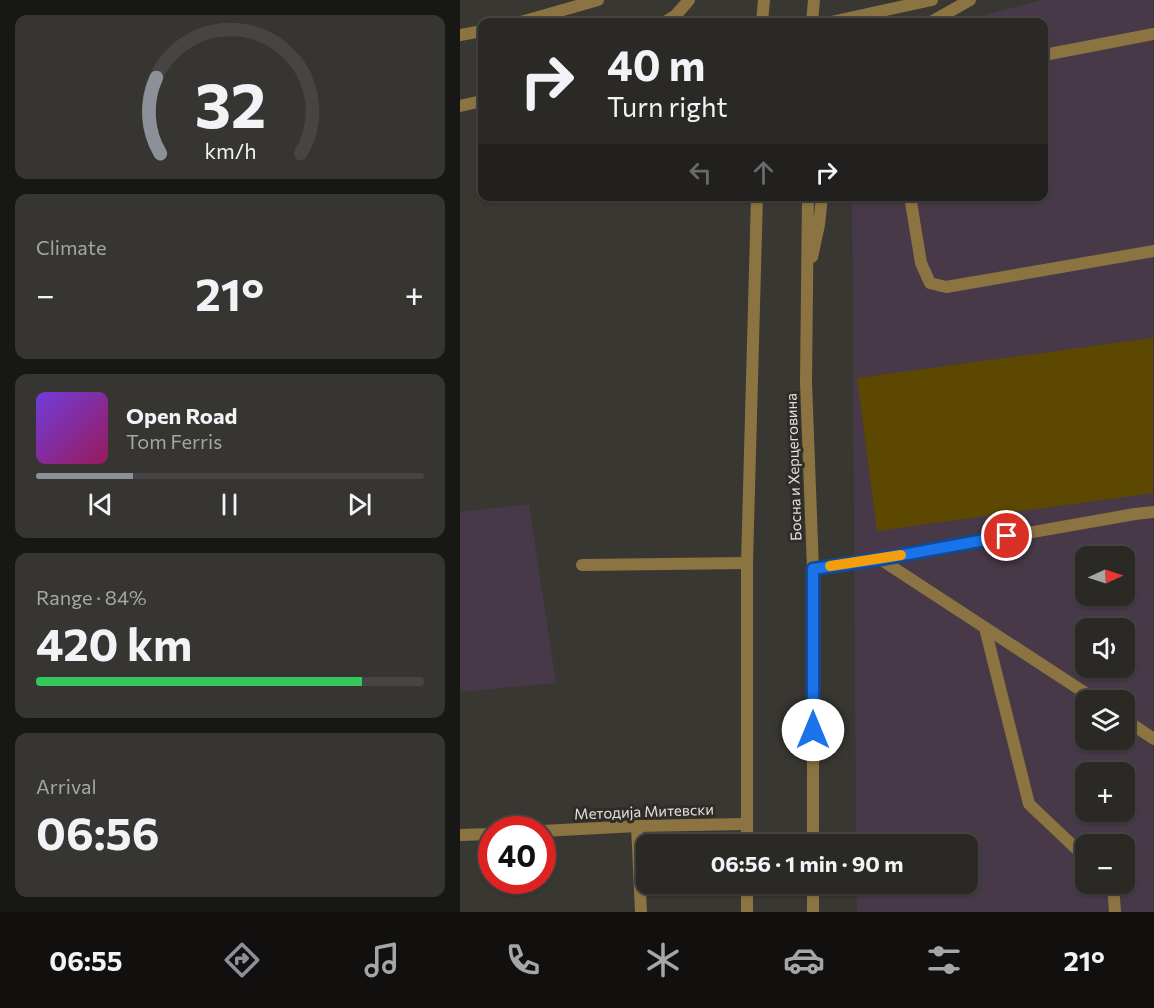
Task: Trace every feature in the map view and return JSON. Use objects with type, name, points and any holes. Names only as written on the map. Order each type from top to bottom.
[{"type":"street","points":[[535,18],[598,0]]},
{"type":"street","points":[[671,18],[689,0]]},
{"type":"street","points":[[762,18],[764,0]]},
{"type":"street","points":[[812,18],[814,0]]},
{"type":"street","points":[[849,18],[932,0]]},
{"type":"street","points":[[938,18],[970,0]]},
{"type":"street","points":[[460,35],[478,32]]},
{"type":"street","points":[[1048,54],[1153,34]]},
{"type":"street","points":[[460,106],[478,102]]},
{"type":"street","points":[[750,201],[756,212]]},
{"type":"street","points":[[747,834],[747,563],[757,201]]},
{"type":"street","name":"Босна и Херцеговина","points":[[808,201],[806,382],[813,569],[813,834]]},
{"type":"street","points":[[806,282],[819,225],[821,201]]},
{"type":"street","points":[[911,201],[920,262],[930,283],[946,287],[1153,251]]},
{"type":"street","points":[[813,569],[1153,512]]},
{"type":"street","points":[[880,559],[1081,690]]},
{"type":"street","points":[[582,565],[747,563]]},
{"type":"street","points":[[985,628],[1029,804],[1075,848]]},
{"type":"street","points":[[1135,727],[1153,739]]},
{"type":"street","name":"Методија Митевски","points":[[556,830],[747,824]]},
{"type":"street","points":[[637,826],[641,912]]},
{"type":"street","points":[[460,835],[478,834]]},
{"type":"street","points":[[747,894],[747,912]]},
{"type":"street","points":[[813,894],[813,912]]},
{"type":"street","points":[[1114,894],[1115,912]]},
{"type":"shaded area","points":[[1042,0],[1153,0],[1153,912],[857,912],[856,894],[978,894],[978,834],[856,834],[852,201],[1048,201],[1048,18],[973,18]]},
{"type":"shaded area","points":[[529,504],[556,683],[460,692],[460,512]]},
{"type":"building","points":[[1153,338],[1153,493],[877,531],[857,378]]},
{"type":"slow traffic","points":[[830,566],[901,555]]},
{"type":"route","points":[[813,730],[813,569],[1007,536]]}]
